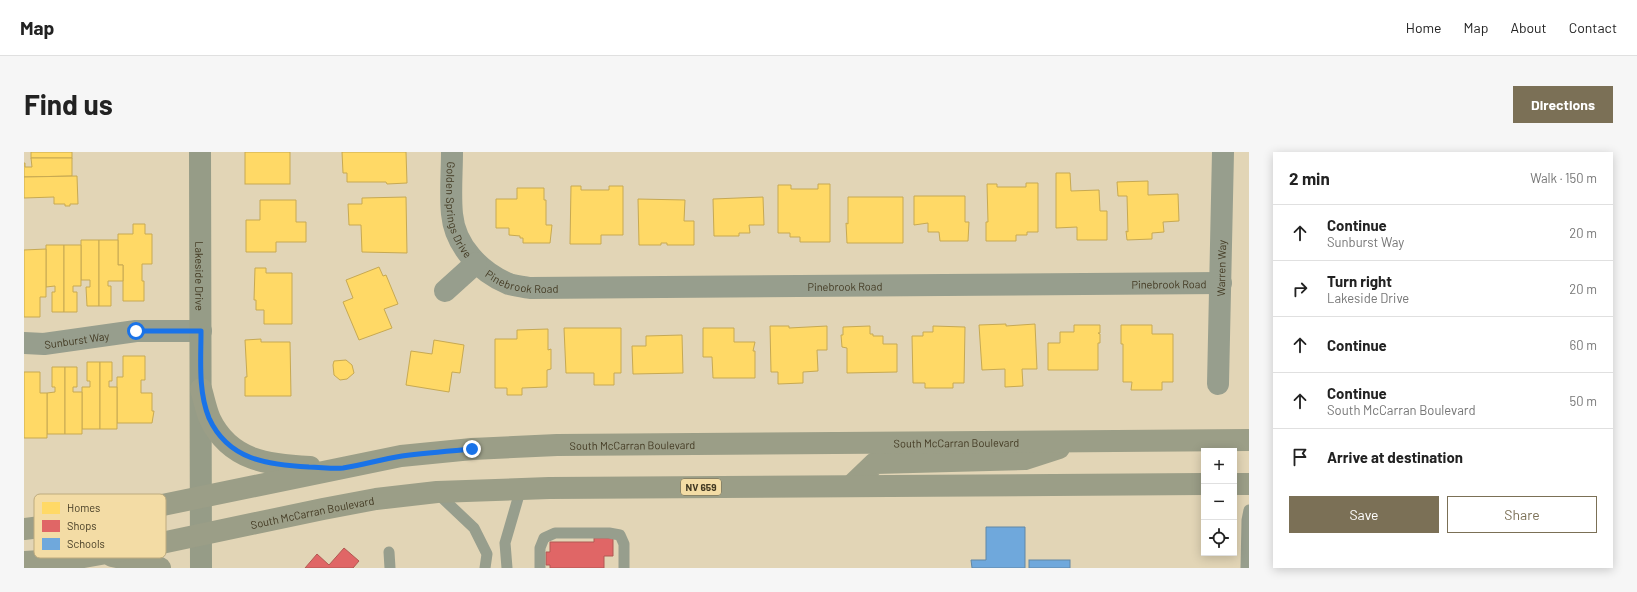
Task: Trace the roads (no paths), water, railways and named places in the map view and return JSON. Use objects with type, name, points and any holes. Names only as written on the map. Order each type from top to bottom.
[{"type":"main road","name":"Lakeside Drive","points":[[200,152],[201,568]]},
{"type":"main road","points":[[201,389],[209,417],[217,432],[228,445],[243,454],[260,462],[294,466],[342,468]]},
{"type":"main road","name":"South McCarran Boulevard","points":[[166,505],[417,454],[472,449],[557,445],[1249,440]]},
{"type":"main road","points":[[851,486],[875,463],[1025,459],[1079,441]]},
{"type":"main road","name":"South McCarran Boulevard","points":[[166,541],[368,500],[437,492],[521,488],[1201,484]]},
{"type":"main road","points":[[1237,484],[1249,484]]},
{"type":"main road","name":"South McCarran Boulevard","points":[[24,528],[34,527]]},
{"type":"main road","name":"South McCarran Boulevard","points":[[24,562],[78,558]]},
{"type":"main road","points":[[121,558],[147,563],[160,568]]},
{"type":"street","name":"Golden Springs Drive","points":[[452,152],[452,214],[458,235],[468,254],[476,263]]},
{"type":"street","name":"Warren Way","points":[[1218,384],[1223,152]]},
{"type":"street","name":"Pinebrook Road","points":[[476,263],[493,276],[511,284],[530,288],[1221,283]]},
{"type":"street","points":[[445,292],[476,263]]},
{"type":"street","name":"Sunburst Way","points":[[24,343],[44,344],[136,331],[201,331]]},
{"type":"lane","points":[[507,568],[505,543],[521,488]]},
{"type":"lane","points":[[437,492],[474,528],[487,554],[485,568]]},
{"type":"lane","points":[[1246,568],[1247,520],[1249,510]]},
{"type":"lane","points":[[540,568],[540,548],[544,538],[555,533],[609,533],[620,535],[624,544],[624,568]]},
{"type":"lane","points":[[389,552],[390,568]]}]
